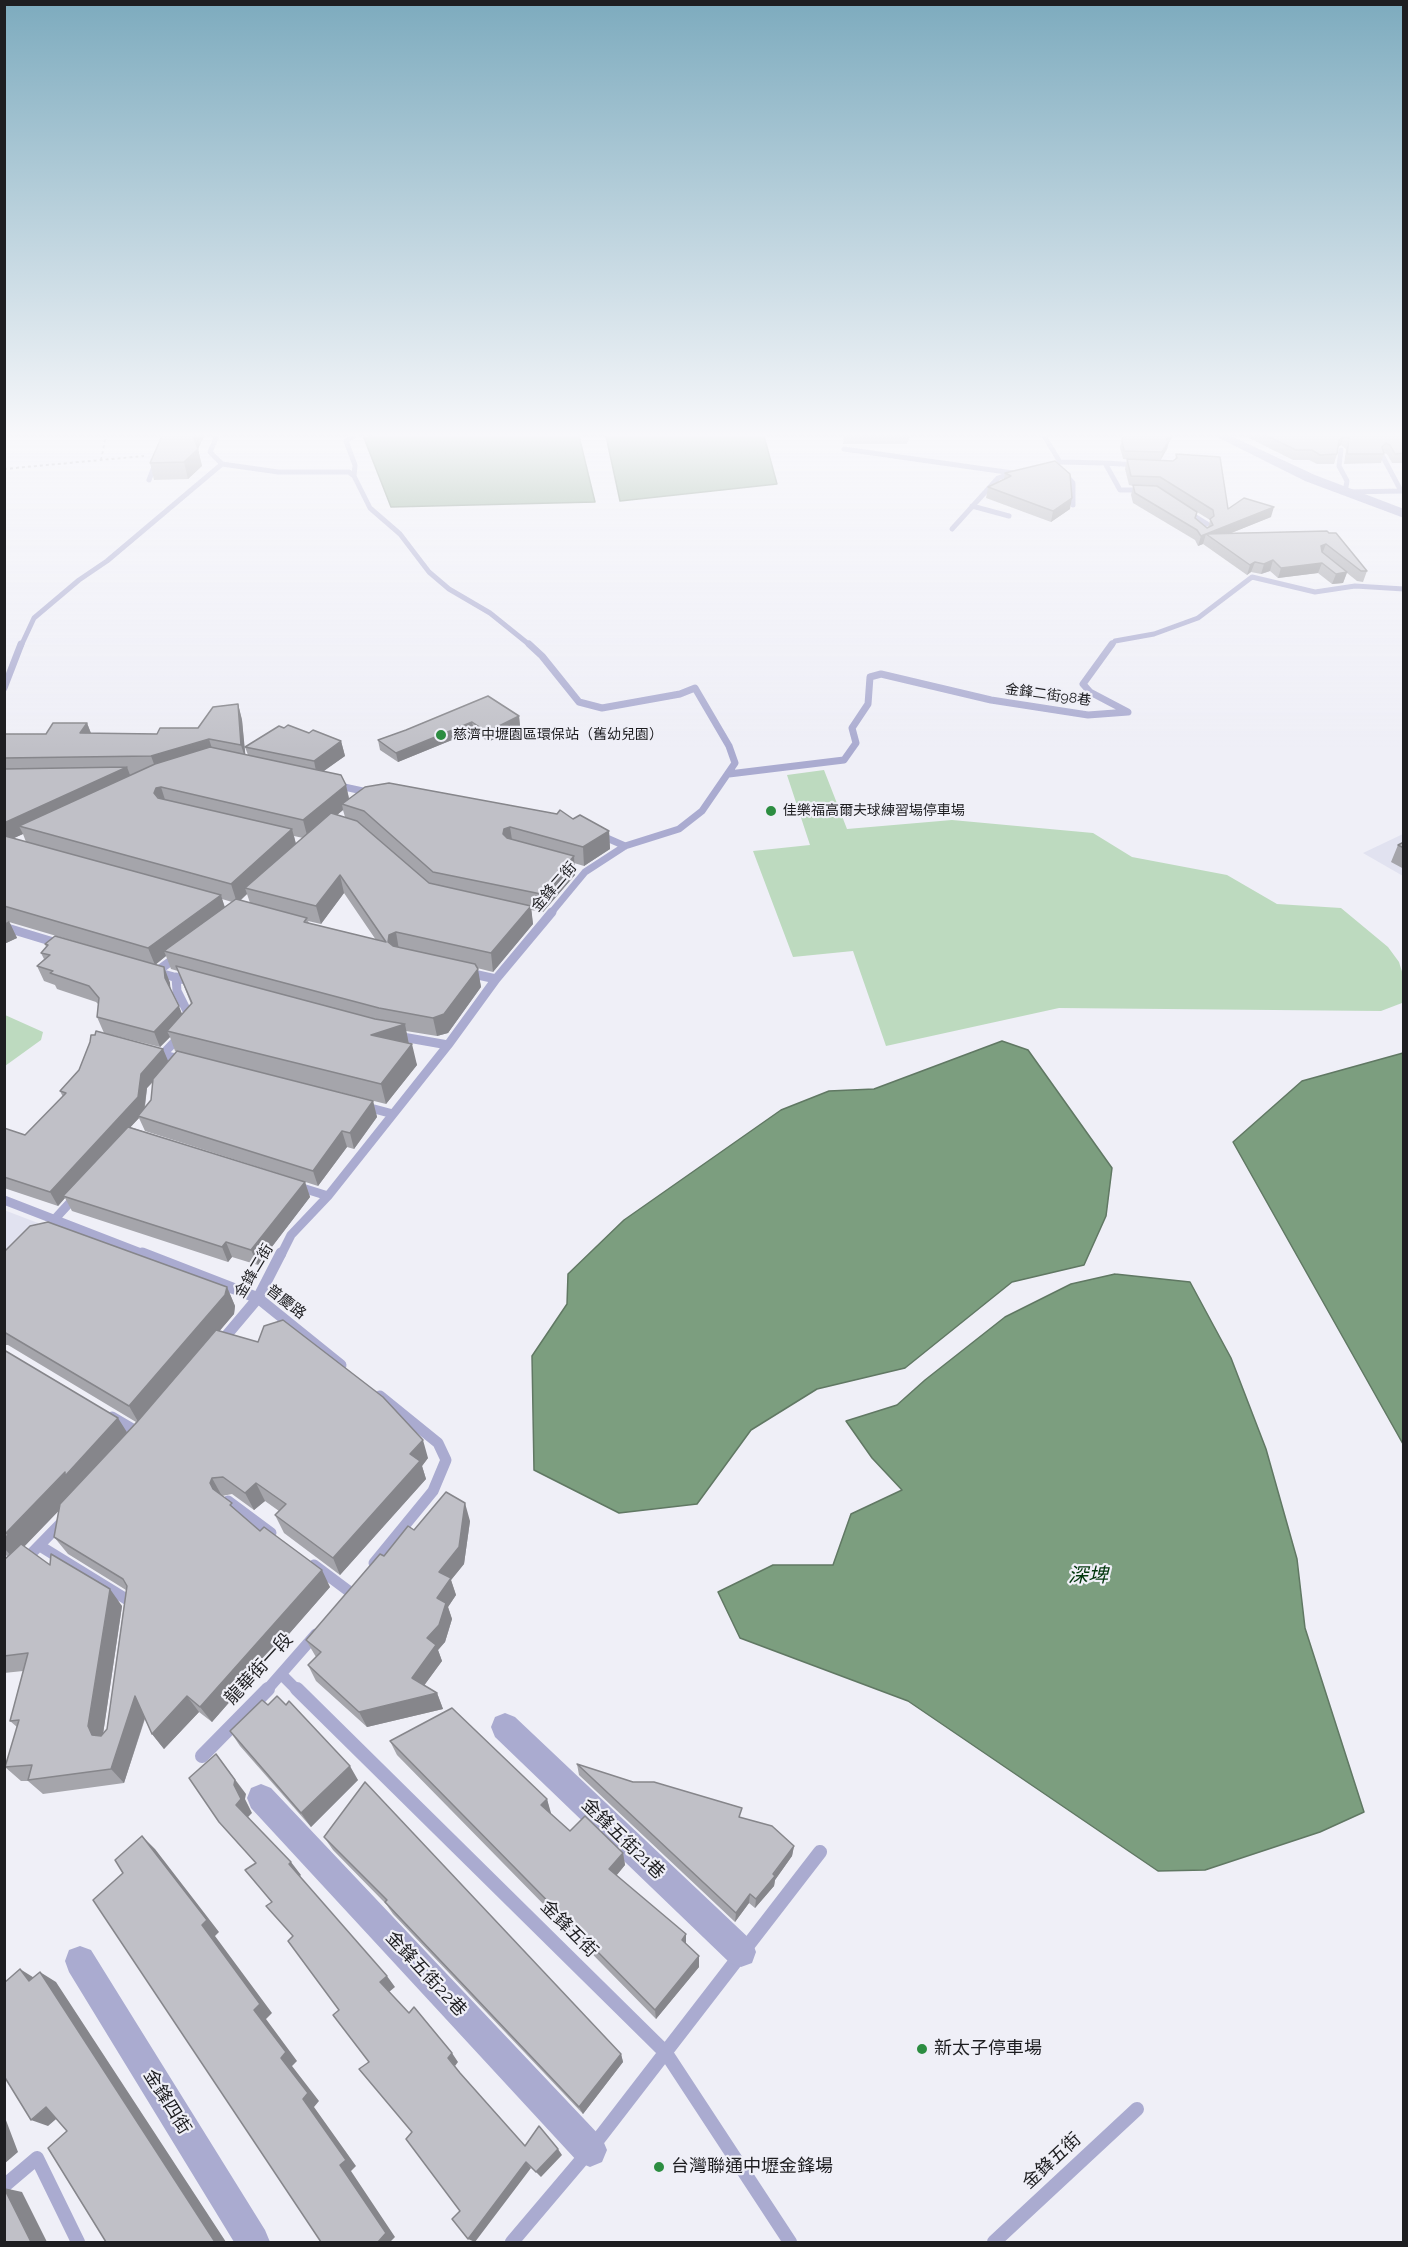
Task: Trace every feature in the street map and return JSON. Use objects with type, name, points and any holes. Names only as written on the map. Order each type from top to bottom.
[{"type":"street","name":"金鋒五街21巷","points":[[505,1727],[741,1952]]},
{"type":"street","name":"金鋒五街22巷","points":[[261,1798],[590,2150]]},
{"type":"street","name":"金鋒四街","points":[[80,1960],[254,2242]]},
{"type":"lane","points":[[4,688],[34,618],[130,541]]},
{"type":"lane","points":[[405,541],[429,572],[449,589],[490,613],[542,656],[579,702],[602,708],[680,694],[695,688],[729,746],[735,763],[729,774]]},
{"type":"lane","name":"金鋒二街98巷","points":[[729,774],[844,760],[856,743],[852,728],[868,704],[870,677],[880,674],[991,700],[1088,714],[1128,712],[1090,692],[1083,684],[1114,641],[1154,634],[1198,618],[1252,578],[1315,592],[1355,586],[1404,589]]},
{"type":"lane","points":[[1347,579],[1355,586]]},
{"type":"lane","name":"金鋒二街","points":[[212,1353],[258,1298],[291,1235],[328,1196],[448,1045],[496,979],[546,920],[581,871],[625,846],[679,829],[702,811],[729,774]]},
{"type":"lane","points":[[327,784],[384,795]]},
{"type":"lane","points":[[363,800],[372,793]]},
{"type":"lane","points":[[587,830],[625,846]]},
{"type":"lane","points":[[535,918],[546,920]]},
{"type":"lane","points":[[4,927],[69,947]]},
{"type":"lane","points":[[156,972],[184,951]]},
{"type":"lane","points":[[145,969],[199,984]]},
{"type":"lane","points":[[464,972],[496,979]]},
{"type":"lane","points":[[162,1055],[193,1023],[177,991],[176,977]]},
{"type":"lane","points":[[393,1035],[448,1045]]},
{"type":"lane","points":[[141,1049],[192,1062]]},
{"type":"lane","points":[[174,1068],[181,1059]]},
{"type":"lane","points":[[348,1102],[393,1114]]},
{"type":"lane","points":[[284,1182],[328,1196]]},
{"type":"lane","points":[[52,1222],[87,1185]]},
{"type":"lane","name":"普慶路","points":[[4,1200],[52,1222],[258,1298],[348,1371]]},
{"type":"lane","points":[[303,1557],[354,1588],[433,1491],[446,1460],[438,1443],[375,1392]]},
{"type":"lane","points":[[103,1412],[138,1439],[150,1426]]},
{"type":"lane","points":[[228,1501],[284,1543]]},
{"type":"lane","points":[[15,1569],[71,1512]]},
{"type":"lane","points":[[40,1546],[130,1602],[127,1626]]},
{"type":"lane","name":"龍華街一段","points":[[202,1756],[282,1675],[328,1620]]},
{"type":"lane","name":"金鋒五街","points":[[282,1675],[666,2053],[790,2242]]},
{"type":"lane","points":[[512,2242],[590,2150],[820,1852]]},
{"type":"lane","name":"金鋒五街","points":[[994,2242],[1137,2109]]},
{"type":"lane","points":[[4,2186],[37,2158],[78,2242]]},
{"type":"shaded area","points":[[824,770],[847,829],[952,820],[1093,833],[1132,857],[1227,875],[1277,904],[1341,908],[1388,947],[1399,962],[1403,975],[1402,1003],[1381,1011],[1059,1008],[886,1046],[853,951],[793,957],[753,851],[810,845],[787,775]]},
{"type":"shaded area","points":[[1403,834],[1403,876],[1363,853]]},
{"type":"shaded area","points":[[5,1015],[43,1032],[41,1040],[5,1066]]},
{"type":"shaded area","points":[[4,1210],[38,1223],[37,1231],[4,1259]]},
{"type":"water","points":[[1002,1041],[1028,1050],[1112,1168],[1106,1216],[1084,1265],[1012,1282],[905,1368],[817,1389],[751,1430],[697,1504],[619,1513],[534,1470],[532,1356],[567,1304],[568,1274],[624,1220],[781,1110],[829,1091],[874,1089]]},
{"type":"water","points":[[1404,1053],[1403,1444],[1233,1142],[1302,1081]]},
{"type":"water","name":"深埤","points":[[1115,1274],[1190,1282],[1231,1358],[1266,1449],[1297,1559],[1305,1628],[1364,1812],[1320,1832],[1205,1870],[1158,1871],[908,1701],[740,1638],[718,1592],[773,1565],[833,1565],[851,1514],[902,1490],[872,1458],[846,1421],[897,1405],[1005,1317],[1071,1284]]},
{"type":"building","points":[[1216,541],[1342,541],[1367,571],[1361,571],[1326,544],[1321,546],[1322,552],[1347,572],[1336,574],[1322,563],[1281,568],[1273,560],[1264,564],[1255,562],[1250,565]]},
{"type":"building","points":[[488,696],[519,716],[487,732],[472,722],[396,753],[378,740],[406,730]]},
{"type":"building","points":[[238,704],[241,745],[209,739],[151,756],[4,758],[4,734],[46,734],[53,723],[87,723],[80,733],[157,734],[160,728],[198,728],[213,707]]},
{"type":"building","points":[[288,725],[309,733],[313,730],[341,741],[314,761],[245,747],[279,726],[284,728]]},
{"type":"building","points":[[210,747],[341,775],[346,785],[303,820],[161,787],[156,788],[154,793],[158,798],[292,829],[231,884],[19,826],[155,764]]},
{"type":"building","points":[[127,767],[4,823],[4,769]]},
{"type":"building","points":[[389,783],[557,814],[560,810],[573,819],[580,815],[609,831],[583,847],[510,827],[504,829],[503,834],[507,838],[574,856],[541,894],[433,872],[364,811],[342,804],[365,787]]},
{"type":"building","points":[[331,813],[357,821],[429,883],[531,906],[491,953],[396,932],[389,935],[388,942],[393,946],[475,964],[478,969],[444,1014],[433,1018],[379,1008],[164,951],[236,899],[307,918],[304,922],[386,942],[340,875],[316,906],[245,888]]},
{"type":"building","points":[[4,836],[221,895],[148,948],[4,906]]},
{"type":"building","points":[[55,936],[164,967],[165,978],[179,1006],[154,1032],[97,1017],[99,998],[89,986],[50,973],[53,971],[37,966],[50,955],[41,953],[48,945],[45,944]]},
{"type":"building","points":[[176,966],[375,1019],[405,1024],[371,1035],[412,1044],[381,1084],[167,1031],[192,1003]]},
{"type":"building","points":[[96,1031],[163,1049],[141,1074],[138,1097],[50,1192],[4,1177],[4,1128],[25,1135],[66,1093],[60,1091],[79,1070],[91,1035],[95,1035]]},
{"type":"building","points":[[177,1051],[373,1101],[350,1133],[342,1131],[313,1171],[138,1116],[151,1100],[153,1079]]},
{"type":"building","points":[[128,1127],[305,1182],[251,1250],[226,1242],[222,1247],[63,1196]]},
{"type":"building","points":[[48,1222],[227,1287],[225,1295],[129,1406],[4,1332],[4,1252],[30,1226]]},
{"type":"building","points":[[283,1320],[383,1397],[423,1440],[410,1454],[420,1461],[333,1558],[275,1515],[286,1504],[256,1483],[245,1493],[223,1477],[212,1478],[210,1483],[213,1489],[232,1503],[230,1505],[260,1531],[264,1527],[322,1570],[200,1707],[187,1696],[152,1734],[135,1696],[111,1769],[28,1780],[32,1765],[5,1767],[19,1720],[10,1721],[28,1653],[4,1656],[4,1560],[21,1544],[50,1565],[51,1554],[110,1589],[88,1726],[92,1735],[101,1736],[107,1729],[127,1586],[123,1579],[54,1537],[60,1504],[137,1422],[216,1330],[258,1342],[264,1326]]},
{"type":"building","points":[[4,1350],[118,1418],[65,1476],[65,1472],[6,1533],[8,1535],[4,1538]]},
{"type":"building","points":[[446,1492],[465,1503],[459,1547],[439,1572],[451,1578],[437,1598],[446,1603],[439,1625],[427,1638],[436,1645],[412,1678],[437,1693],[359,1712],[308,1665],[321,1652],[306,1640],[380,1554],[384,1556],[408,1526],[414,1530]]},
{"type":"building","points":[[277,1696],[286,1705],[289,1701],[350,1766],[301,1813],[230,1731],[262,1700],[268,1705]]},
{"type":"building","points":[[452,1708],[547,1799],[541,1805],[570,1831],[585,1816],[623,1853],[609,1869],[686,1934],[682,1940],[699,1956],[655,2010],[390,1741]]},
{"type":"building","points":[[216,1754],[235,1780],[234,1785],[241,1799],[236,1805],[291,1862],[289,1864],[387,1976],[380,1982],[409,2013],[414,2007],[452,2053],[448,2058],[525,2146],[539,2126],[558,2149],[536,2172],[526,2162],[468,2239],[452,2219],[460,2211],[406,2139],[412,2132],[359,2069],[369,2062],[333,2015],[339,2010],[288,1941],[293,1936],[266,1906],[272,1902],[245,1870],[256,1863],[219,1822],[189,1778]]},
{"type":"building","points":[[577,1764],[633,1782],[654,1782],[742,1808],[739,1817],[772,1826],[794,1846],[773,1874],[775,1876],[756,1899],[750,1894],[736,1913]]},
{"type":"building","points":[[365,1782],[621,2054],[579,2107],[385,1902],[387,1900],[324,1837]]},
{"type":"building","points":[[142,1836],[207,1920],[202,1925],[260,2004],[254,2010],[286,2052],[281,2058],[308,2093],[303,2099],[346,2160],[340,2165],[386,2233],[378,2242],[321,2242],[93,1900],[123,1873],[115,1860]]},
{"type":"building","points":[[20,1969],[29,1981],[40,1972],[215,2242],[106,2242],[48,2148],[67,2131],[46,2107],[31,2120],[4,2076],[4,1983]]},
{"type":"building","points":[[4,2188],[31,2242],[4,2242]]},
{"type":"place","name":"慈濟中壢園區環保站（舊幼兒園）","points":[[441,735]]},
{"type":"place","name":"佳樂福高爾夫球練習場停車場","points":[[771,811]]},
{"type":"place","name":"新太子停車場","points":[[922,2049]]},
{"type":"place","name":"台灣聯通中壢金鋒場","points":[[659,2167]]}]
